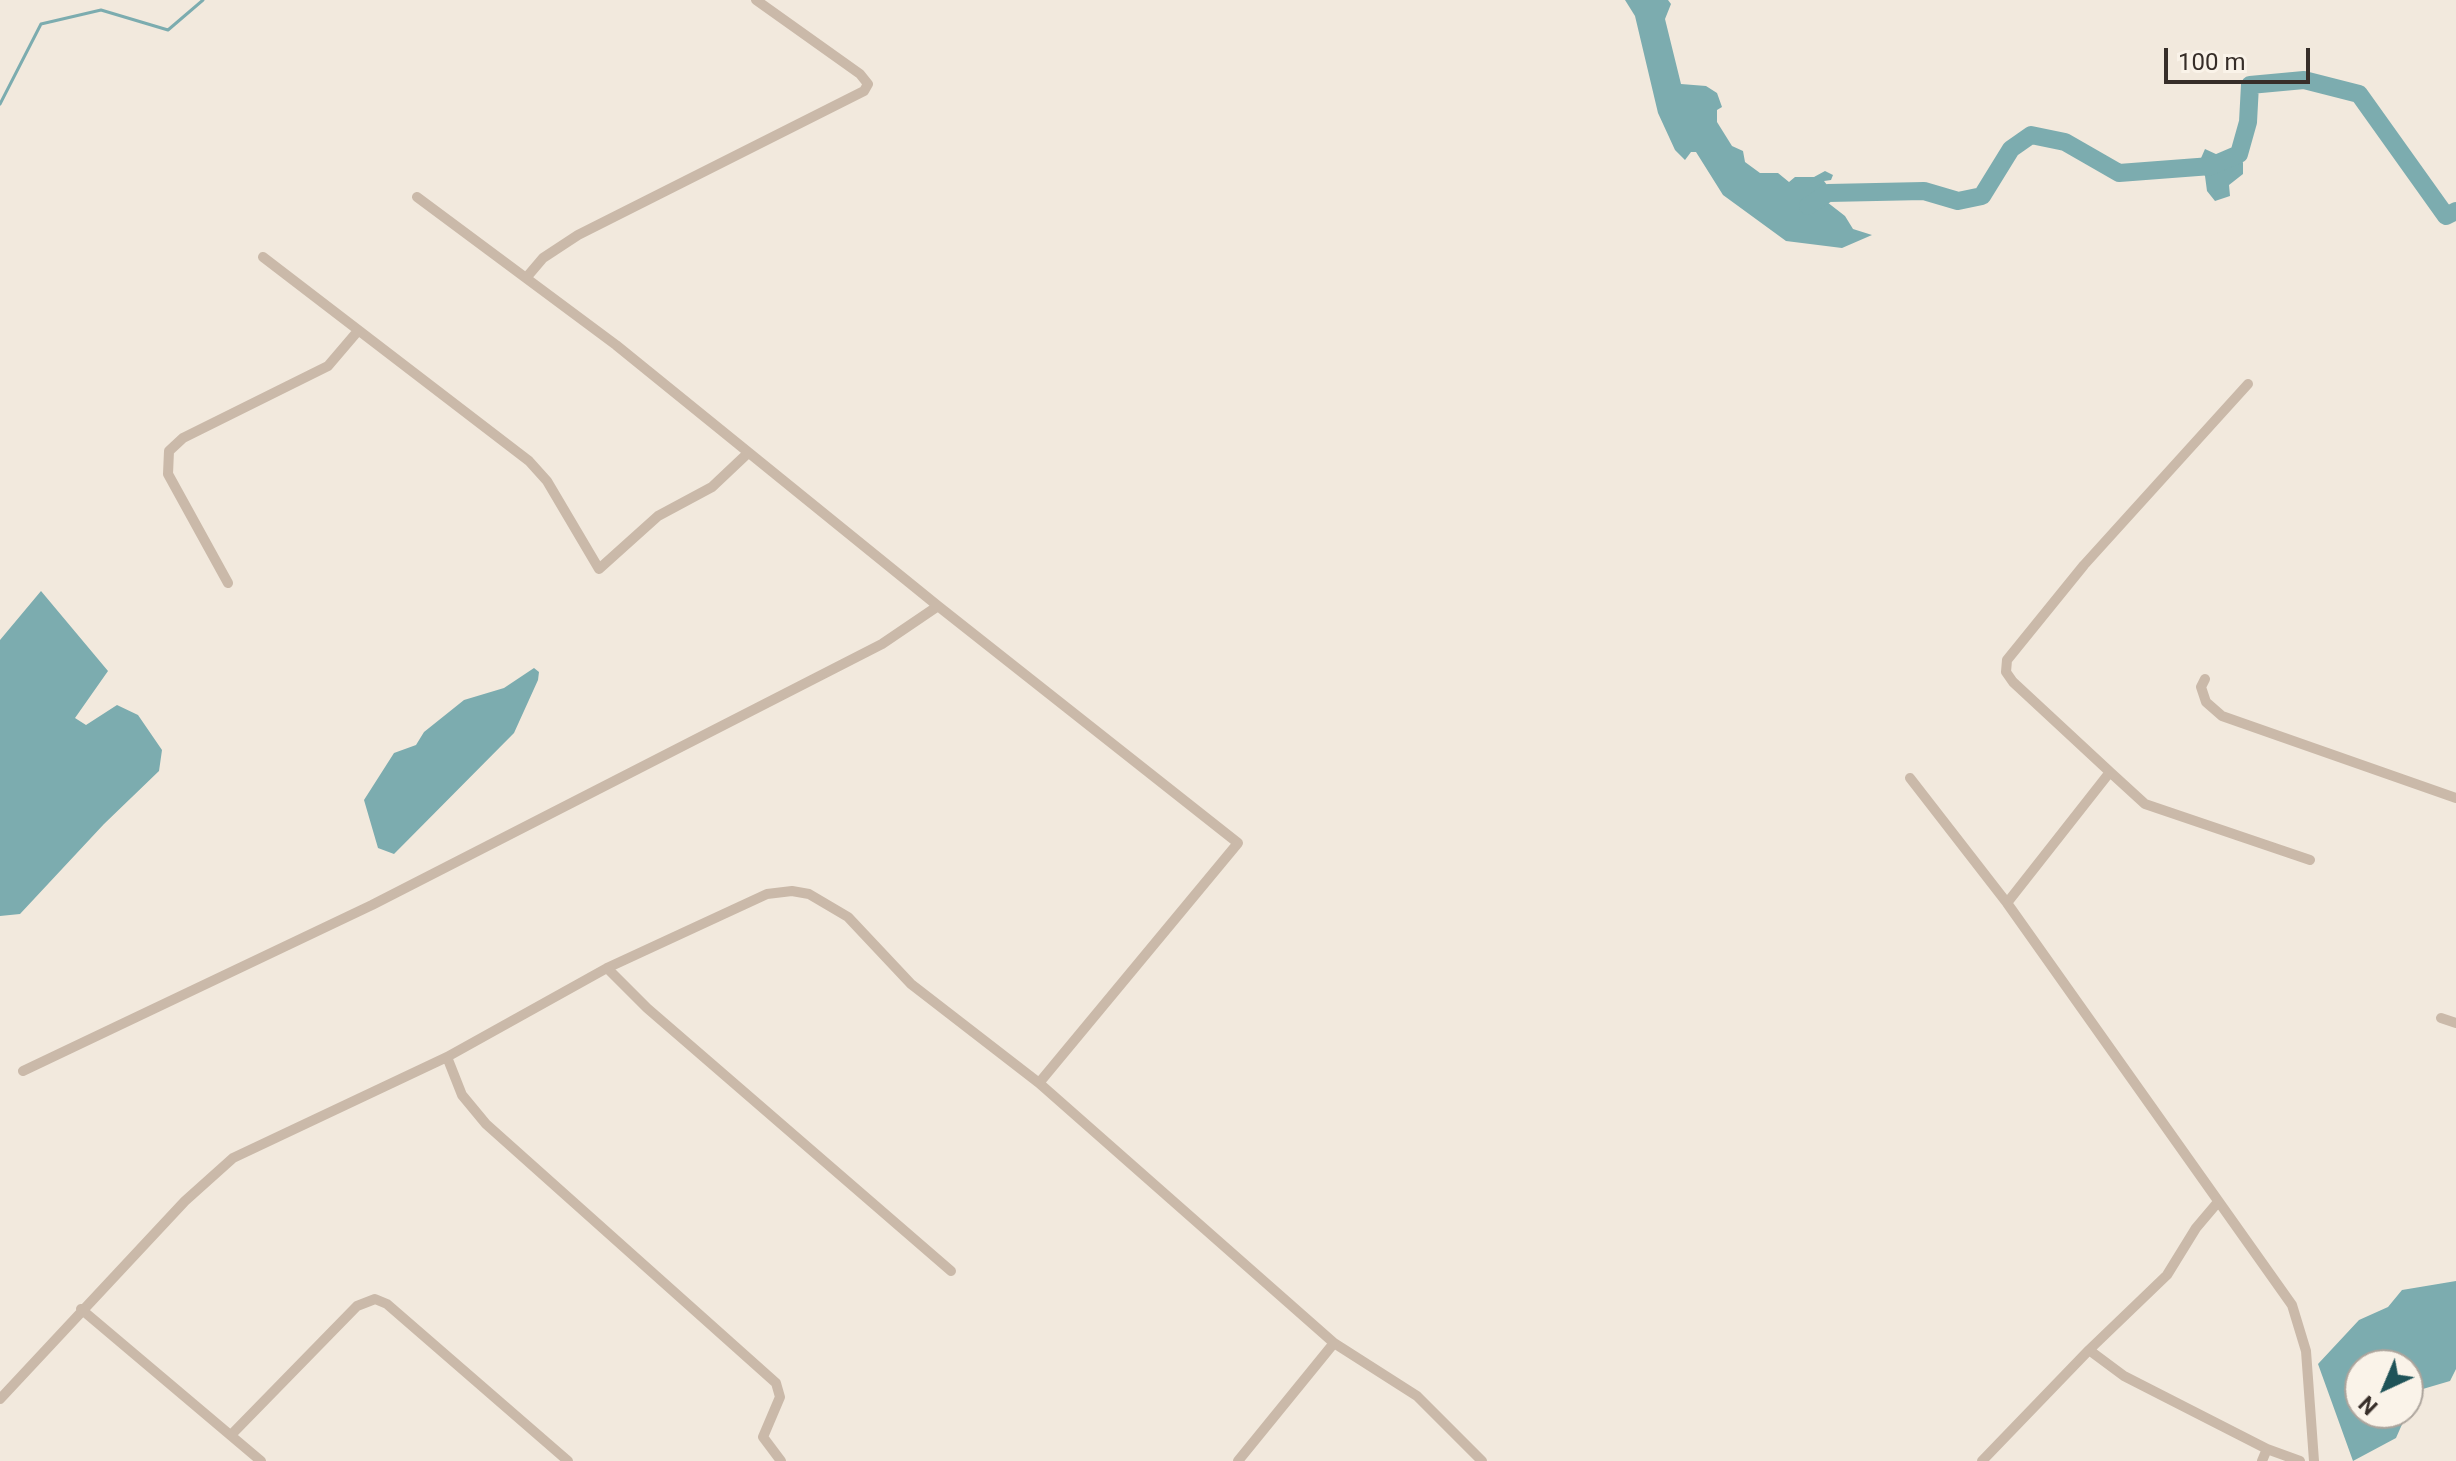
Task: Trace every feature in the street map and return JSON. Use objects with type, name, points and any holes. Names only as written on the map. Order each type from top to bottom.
[{"type":"street","points":[[526,278],[543,258],[578,235],[864,91],[868,84],[860,74],[756,0]]},
{"type":"street","points":[[417,197],[616,345],[938,606],[1238,843],[1039,1083]]},
{"type":"street","points":[[263,257],[540,471],[599,569],[658,516],[712,487],[748,453]]},
{"type":"street","points":[[228,583],[168,474],[169,451],[183,438],[328,366],[357,332]]},
{"type":"street","points":[[2248,384],[2084,565],[2007,660],[2006,672],[2013,682],[2145,804],[2310,860]]},
{"type":"street","points":[[23,1071],[386,898],[882,644],[938,606]]},
{"type":"street","points":[[2205,679],[2201,687],[2206,702],[2222,716],[2456,798]]},
{"type":"street","points":[[2007,903],[2110,772]]},
{"type":"street","points":[[1910,778],[2007,903],[2292,1305],[2306,1351],[2314,1461]]},
{"type":"street","points":[[0,1399],[81,1309],[214,1171],[233,1158],[447,1057],[607,968],[767,894],[792,891],[809,894],[848,917],[911,984],[1039,1083],[1334,1343],[1417,1396],[1482,1461]]},
{"type":"street","points":[[607,968],[647,1008],[951,1271]]},
{"type":"street","points":[[2441,1018],[2456,1023]]},
{"type":"street","points":[[447,1057],[462,1095],[486,1124],[776,1383],[780,1397],[763,1437],[781,1461]]},
{"type":"street","points":[[1982,1461],[2089,1350],[2167,1275],[2196,1228],[2218,1202]]},
{"type":"street","points":[[231,1435],[357,1306],[375,1299],[387,1304],[568,1461]]},
{"type":"street","points":[[81,1309],[261,1461]]},
{"type":"street","points":[[1238,1461],[1334,1343]]},
{"type":"street","points":[[2089,1350],[2124,1376],[2267,1449],[2300,1461]]},
{"type":"street","points":[[2262,1461],[2267,1449]]},
{"type":"water","points":[[1625,0],[1668,0],[1671,4],[1665,19],[1681,84],[1706,86],[1717,93],[1722,107],[1717,110],[1717,122],[1732,146],[1743,151],[1745,162],[1760,173],[1778,173],[1789,182],[1795,177],[1814,177],[1825,171],[1833,175],[1831,180],[1824,181],[1830,189],[1827,202],[1845,216],[1853,229],[1872,235],[1842,248],[1786,241],[1723,195],[1696,152],[1691,152],[1685,160],[1675,150],[1658,113],[1635,16]]},
{"type":"water","points":[[2205,149],[2218,155],[2238,149],[2243,174],[2229,185],[2230,196],[2215,201],[2207,191],[2205,176],[2198,165]]},
{"type":"water","points":[[41,591],[108,671],[75,718],[86,725],[117,705],[138,715],[162,750],[159,771],[104,824],[20,914],[0,916],[0,640]]},
{"type":"water","points":[[534,668],[539,672],[538,680],[514,733],[394,854],[378,848],[364,800],[394,753],[416,745],[424,732],[464,700],[504,688]]},
{"type":"water","points":[[2456,1281],[2456,1369],[2450,1381],[2424,1389],[2424,1349],[2344,1349],[2344,1429],[2400,1429],[2396,1438],[2353,1461],[2318,1364],[2359,1320],[2388,1307],[2402,1290]]},
{"type":"waterway","points":[[0,104],[41,24],[101,10],[168,30],[203,0]]},
{"type":"waterway","points":[[1808,206],[1828,193],[1924,191],[1958,201],[1982,196],[2011,149],[2031,135],[2065,142],[2119,173],[2211,166],[2239,154],[2248,122],[2250,85],[2304,80],[2359,94],[2446,216],[2456,211]]}]
